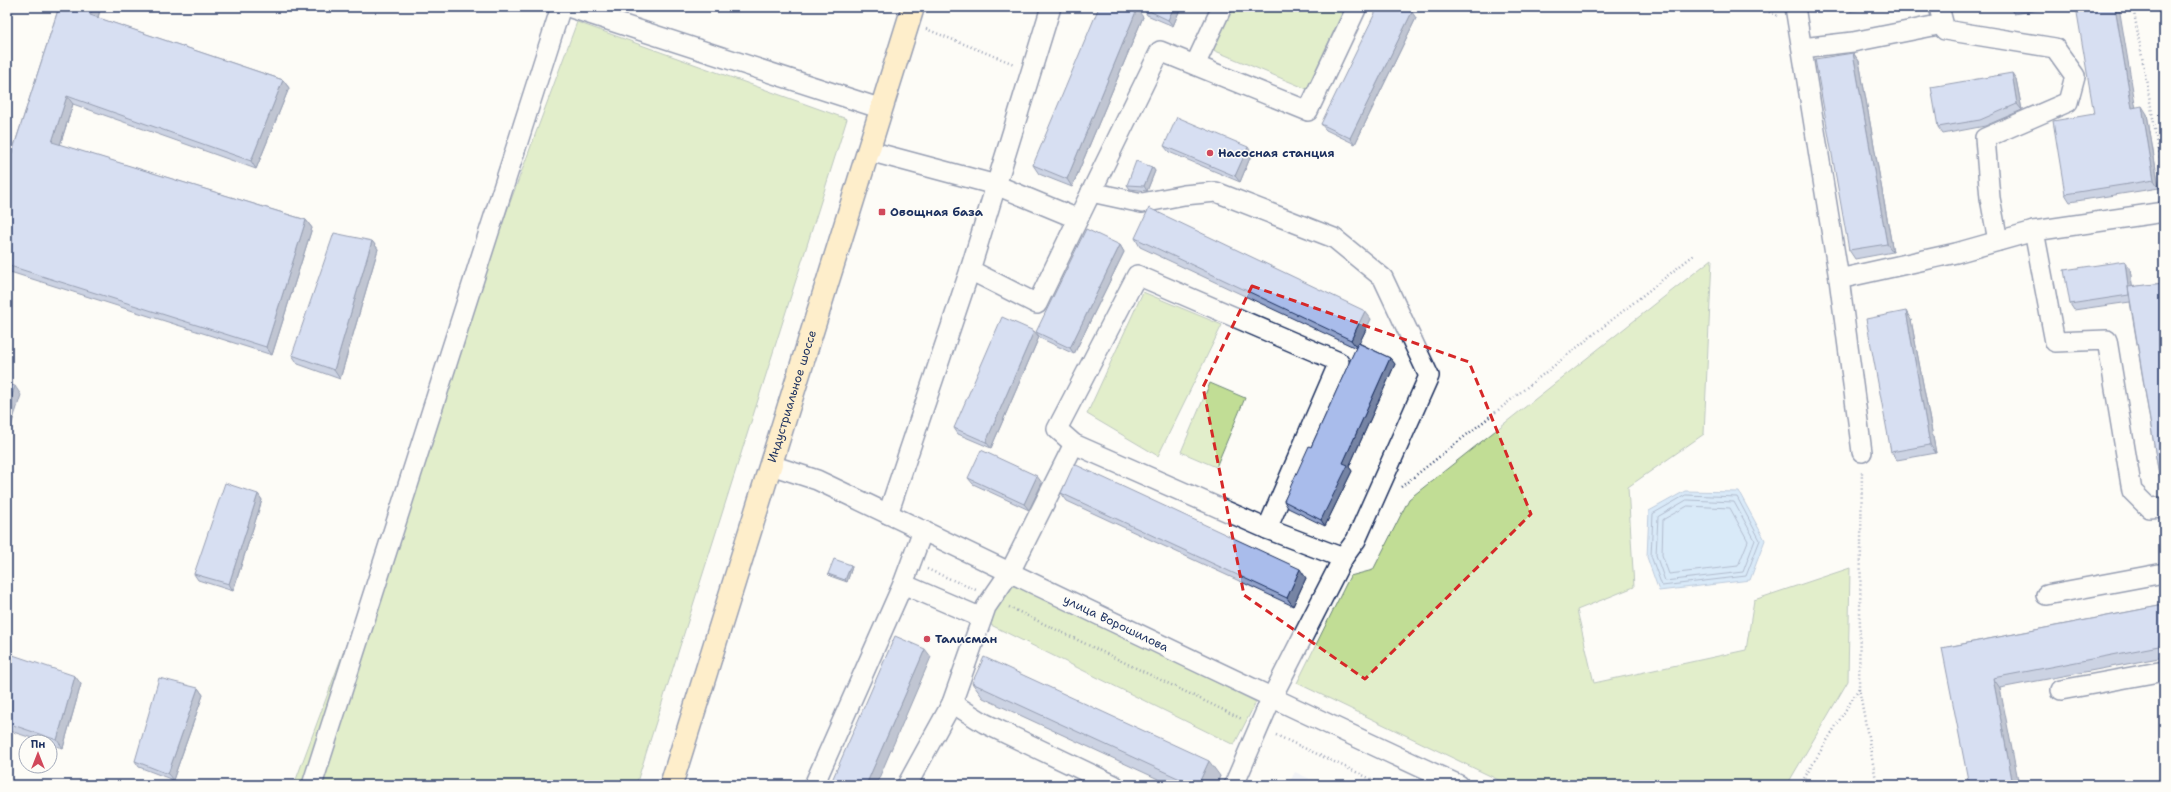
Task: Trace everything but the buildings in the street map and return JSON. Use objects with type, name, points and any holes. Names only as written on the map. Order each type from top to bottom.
[{"type":"main road","name":"Индустриальное шоссе","points":[[671,785],[911,14]]},
{"type":"street","points":[[312,785],[561,7]]},
{"type":"street","points":[[568,7],[882,109]]},
{"type":"street","points":[[888,514],[970,270],[1052,7]]},
{"type":"street","points":[[1194,65],[1222,7]]},
{"type":"street","points":[[970,270],[1037,304],[1160,51],[1308,112],[1357,7]]},
{"type":"street","points":[[1795,7],[1839,279],[1862,452]]},
{"type":"street","points":[[1802,48],[1853,42],[1941,16],[1944,30],[2055,48],[2075,76],[2068,102],[1985,138],[1990,198],[1998,241]]},
{"type":"street","points":[[869,151],[996,185],[1078,219]]},
{"type":"street","points":[[1091,192],[1142,203],[1184,195],[1216,192],[1334,238],[1383,278],[1429,376],[1356,540],[1343,558],[1271,699],[1234,785]]},
{"type":"street","points":[[1839,279],[1956,253],[2034,231],[2164,212]]},
{"type":"street","points":[[2034,231],[2055,342],[2107,340],[2132,491],[2149,508],[2164,507]]},
{"type":"street","points":[[1267,529],[1339,362],[1137,275],[1057,429],[1074,444],[1267,529],[1343,558]]},
{"type":"street","points":[[907,785],[952,703],[982,618],[992,597],[1010,572],[1074,444]]},
{"type":"street","name":"улица Ворошилова","points":[[771,465],[813,478],[1271,699],[1459,785]]},
{"type":"street","points":[[814,785],[903,584],[923,530]]},
{"type":"street","points":[[2046,595],[2164,573]]},
{"type":"street","points":[[903,584],[982,618]]},
{"type":"street","points":[[2061,690],[2164,671]]},
{"type":"street","points":[[952,703],[984,722],[1114,785]]},
{"type":"path","points":[[2132,7],[2164,179]]},
{"type":"path","points":[[911,14],[1032,72]]},
{"type":"path","points":[[1378,490],[1394,492],[1695,254]]},
{"type":"path","points":[[1862,452],[1859,688],[1877,785]]},
{"type":"path","points":[[911,561],[992,597],[1019,612],[1384,785]]},
{"type":"path","points":[[1800,785],[1859,688]]},
{"type":"highlighted area","points":[[1252,286],[1469,362],[1531,514],[1365,679],[1244,595],[1203,387]]},
{"type":"shaded area","points":[[1295,772],[1323,785],[1288,785]]},
{"type":"green space","points":[[1233,7],[1335,7],[1343,11],[1307,89],[1213,50]]},
{"type":"green space","points":[[577,22],[847,119],[636,785],[294,785]]},
{"type":"green space","points":[[1712,259],[1704,434],[1628,487],[1634,587],[1577,610],[1594,683],[1746,650],[1754,600],[1850,568],[1848,681],[1787,785],[1509,785],[1297,683],[1350,576],[1373,570],[1409,499]]},
{"type":"green space","points":[[1143,292],[1222,325],[1158,456],[1087,414]]},
{"type":"green space","points":[[1210,383],[1245,398],[1216,467],[1181,452]]},
{"type":"green space","points":[[1009,580],[1256,702],[1234,745],[987,623]]},
{"type":"water","points":[[1685,491],[1739,492],[1765,540],[1750,580],[1659,591],[1647,557],[1649,511]]},
{"type":"place","name":"Насосная станция","points":[[1210,153]]},
{"type":"place","name":"Овощная база","points":[[882,212]]},
{"type":"place","name":"Талисман","points":[[927,639]]}]
